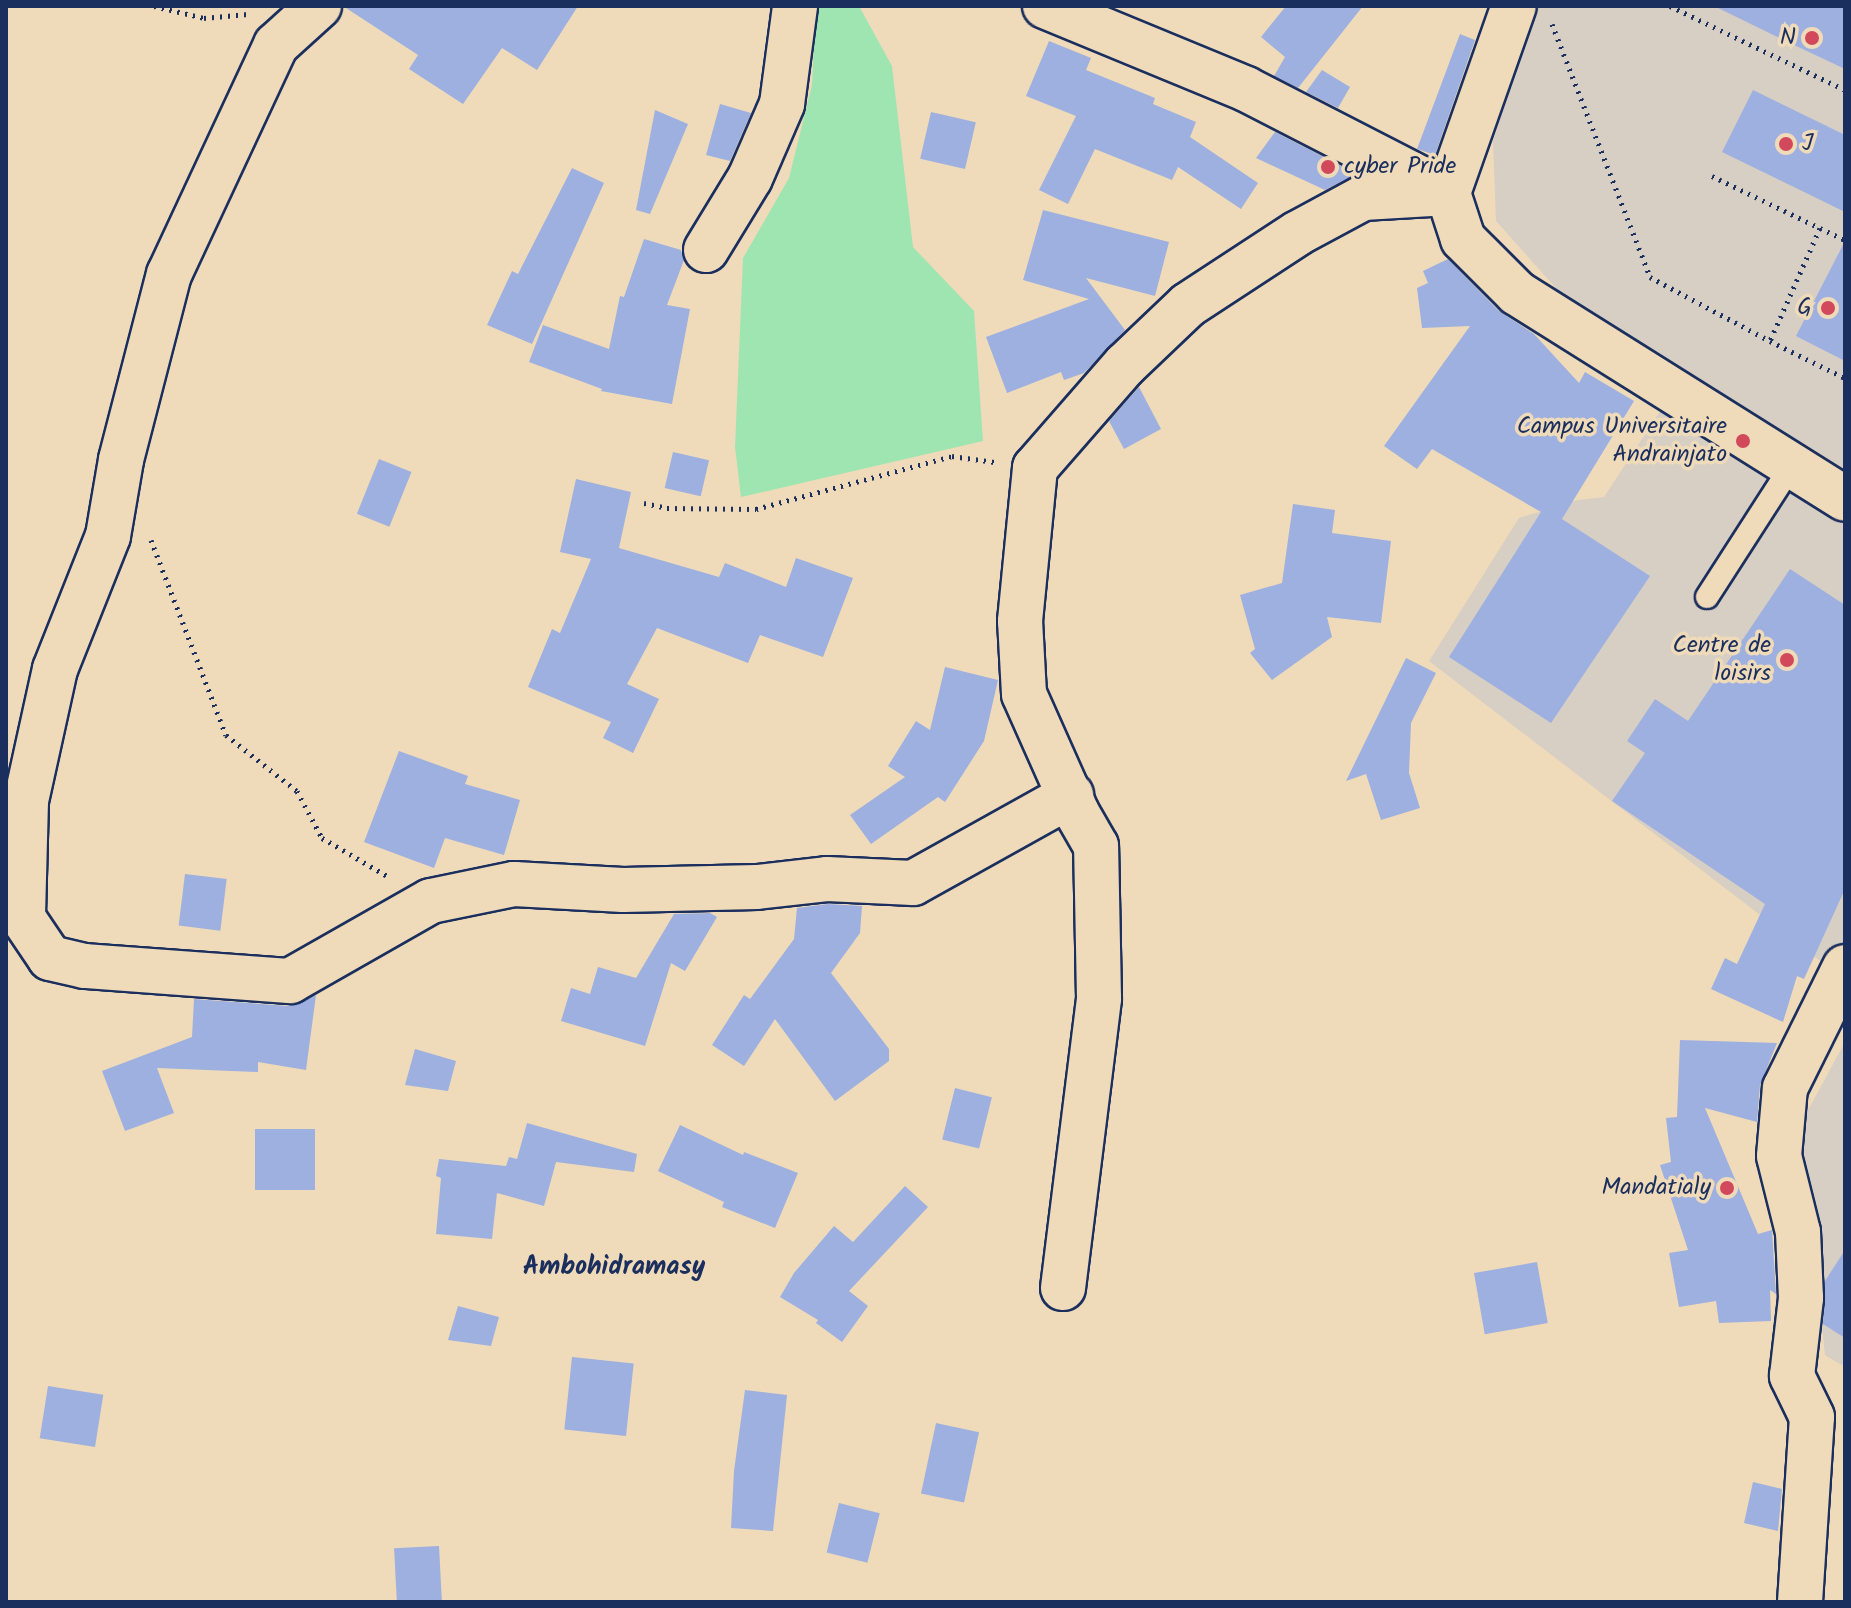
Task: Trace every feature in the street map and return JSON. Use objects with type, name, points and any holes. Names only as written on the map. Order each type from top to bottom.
[{"type":"street","points":[[706,250],[750,178],[782,104],[795,6]]},
{"type":"street","points":[[1045,6],[1246,89],[1448,193]]},
{"type":"street","points":[[318,7],[276,45],[169,274],[121,460],[108,536],[55,669],[26,801],[23,918],[50,958],[85,966],[290,981],[431,901],[514,884],[623,890],[757,887],[827,879],[913,883],[1071,795]]},
{"type":"street","points":[[1532,13],[1448,193],[1463,239],[1517,293],[1845,499]]},
{"type":"street","points":[[1063,1288],[1099,998],[1096,846],[1024,694],[1020,621],[1035,468],[1125,365],[1188,305],[1298,233],[1363,198],[1448,193]]},
{"type":"street","points":[[1800,1602],[1812,1417],[1792,1376],[1801,1298],[1798,1232],[1779,1156],[1785,1088],[1845,967]]},
{"type":"lane","points":[[1707,597],[1792,465]]},
{"type":"path","points":[[154,6],[204,18],[318,7]]},
{"type":"path","points":[[1670,6],[1845,90]]},
{"type":"path","points":[[1532,13],[1650,277],[1845,378]]},
{"type":"path","points":[[1712,176],[1845,240]]},
{"type":"path","points":[[1770,341],[1820,228]]},
{"type":"path","points":[[644,503],[667,508],[756,509],[952,456],[1035,468]]},
{"type":"path","points":[[149,532],[226,735],[297,791],[322,838],[431,901]]},
{"type":"shaded area","name":"Campus Universitaire Andrainjato","points":[[1536,6],[1845,6],[1845,980],[1429,661],[1519,518],[1578,500],[1604,497],[1678,384],[1580,315],[1496,221],[1493,141]]},
{"type":"shaded area","points":[[1845,1042],[1845,1367],[1825,1355],[1801,1123]]},
{"type":"green space","points":[[816,6],[859,6],[892,66],[913,247],[974,311],[983,441],[741,497],[735,447],[743,258],[789,178],[812,85]]},
{"type":"building","points":[[343,6],[578,6],[537,70],[502,48],[463,104],[409,69],[418,55]]},
{"type":"building","points":[[1286,6],[1363,6],[1298,88],[1274,76],[1285,57],[1261,37]]},
{"type":"building","name":"N","points":[[1714,6],[1845,6],[1845,69],[1792,44]]},
{"type":"building","points":[[1460,34],[1475,40],[1435,155],[1417,149]]},
{"type":"building","points":[[1049,41],[1091,58],[1086,70],[1155,98],[1153,104],[1196,122],[1190,137],[1258,183],[1241,209],[1178,167],[1172,180],[1095,149],[1068,204],[1039,190],[1076,116],[1026,96]]},
{"type":"building","points":[[1322,70],[1350,87],[1338,108],[1306,92]]},
{"type":"building","name":"J","points":[[1753,90],[1845,135],[1845,212],[1722,152]]},
{"type":"building","points":[[720,104],[751,113],[730,161],[706,155]]},
{"type":"building","points":[[655,110],[688,124],[650,214],[636,210]]},
{"type":"building","points":[[931,112],[976,122],[965,169],[920,159]]},
{"type":"building","points":[[1275,132],[1357,174],[1325,190],[1256,158]]},
{"type":"building","points":[[572,168],[604,183],[532,344],[487,325],[512,271],[518,274]]},
{"type":"building","points":[[1043,210],[1169,242],[1155,296],[1086,278],[1125,330],[1084,373],[1064,380],[1061,372],[1007,393],[986,337],[1089,299],[1023,280]]},
{"type":"building","points":[[644,239],[681,250],[684,260],[667,305],[690,309],[672,404],[601,391],[529,362],[543,325],[609,349],[620,296],[624,297]]},
{"type":"building","name":"G","points":[[1845,241],[1845,361],[1796,336]]},
{"type":"building","points":[[1448,259],[1499,311],[1534,334],[1579,383],[1585,372],[1634,401],[1562,519],[1650,576],[1551,723],[1449,657],[1541,512],[1432,449],[1417,469],[1384,446],[1470,326],[1422,328],[1417,288],[1428,283],[1423,271]]},
{"type":"building","points":[[1139,387],[1161,429],[1124,449],[1109,421]]},
{"type":"building","points":[[673,452],[709,460],[701,496],[665,488]]},
{"type":"building","points":[[379,459],[411,472],[389,527],[357,514]]},
{"type":"building","points":[[576,479],[631,492],[619,548],[719,577],[725,563],[786,587],[796,558],[853,578],[823,657],[760,635],[748,663],[657,628],[627,684],[659,699],[633,753],[603,738],[611,722],[528,687],[552,629],[560,633],[591,559],[560,552]]},
{"type":"building","points":[[1293,504],[1335,510],[1332,533],[1391,541],[1381,623],[1327,617],[1332,637],[1272,680],[1250,653],[1255,649],[1240,595],[1282,583]]},
{"type":"building","points":[[1790,569],[1845,605],[1845,889],[1804,979],[1797,976],[1783,1022],[1711,989],[1725,958],[1737,964],[1765,904],[1612,801],[1645,753],[1627,741],[1655,699],[1688,721]]},
{"type":"building","points":[[1406,658],[1436,673],[1411,723],[1409,773],[1420,808],[1381,820],[1366,774],[1346,781]]},
{"type":"building","points":[[945,667],[998,680],[984,741],[945,802],[938,797],[871,844],[850,815],[905,777],[888,766],[916,721],[930,730]]},
{"type":"building","points":[[399,751],[468,776],[465,784],[520,800],[504,855],[445,838],[434,868],[364,842]]},
{"type":"building","points":[[185,874],[227,879],[220,931],[179,926]]},
{"type":"building","points":[[828,904],[862,906],[860,933],[831,973],[889,1049],[889,1061],[835,1101],[775,1019],[744,1066],[712,1045],[744,995],[750,999],[794,939],[797,908]]},
{"type":"building","points":[[710,913],[717,917],[685,971],[671,963],[645,1046],[561,1021],[571,988],[590,994],[598,967],[636,978],[674,914]]},
{"type":"building","points":[[316,995],[306,1070],[258,1062],[258,1072],[157,1068],[174,1113],[125,1131],[102,1071],[192,1037],[194,999],[288,1006]]},
{"type":"building","points":[[1680,1040],[1777,1043],[1760,1085],[1757,1122],[1705,1108],[1758,1234],[1772,1230],[1776,1294],[1770,1290],[1771,1321],[1719,1323],[1716,1301],[1679,1307],[1669,1253],[1688,1250],[1660,1165],[1671,1162],[1666,1118],[1677,1117]]},
{"type":"building","points":[[415,1049],[456,1061],[448,1091],[405,1085]]},
{"type":"building","points":[[955,1088],[992,1097],[979,1149],[942,1139]]},
{"type":"building","points":[[527,1123],[637,1154],[634,1172],[556,1162],[544,1206],[497,1193],[492,1239],[436,1234],[441,1178],[436,1176],[439,1159],[506,1166],[509,1157],[517,1159]]},
{"type":"building","points":[[680,1125],[743,1155],[744,1152],[798,1173],[775,1228],[722,1207],[724,1202],[658,1171]]},
{"type":"building","points":[[255,1129],[315,1129],[315,1190],[255,1190]]},
{"type":"building","points":[[905,1186],[928,1207],[849,1291],[868,1306],[842,1342],[816,1323],[818,1320],[780,1297],[794,1273],[834,1226],[853,1242]]},
{"type":"building","points":[[1845,1250],[1845,1338],[1823,1324],[1825,1281]]},
{"type":"building","points":[[1537,1262],[1548,1323],[1485,1334],[1474,1273]]},
{"type":"building","points":[[458,1306],[499,1317],[491,1346],[448,1340]]},
{"type":"building","points":[[572,1357],[634,1363],[626,1436],[564,1430]]},
{"type":"building","points":[[48,1386],[103,1395],[95,1447],[40,1438]]},
{"type":"building","points":[[745,1390],[787,1395],[773,1531],[731,1528],[734,1471]]},
{"type":"building","points":[[936,1423],[979,1432],[964,1503],[921,1493]]},
{"type":"building","points":[[1753,1482],[1782,1489],[1778,1531],[1744,1523]]},
{"type":"building","points":[[839,1503],[880,1513],[867,1563],[827,1552]]},
{"type":"building","points":[[439,1546],[442,1602],[397,1602],[394,1548]]},
{"type":"place","name":"N","points":[[1812,38]]},
{"type":"place","name":"J","points":[[1786,144]]},
{"type":"place","name":"cyber Pride","points":[[1328,167]]},
{"type":"place","name":"G","points":[[1828,308]]},
{"type":"place","name":"Campus Universitaire Andrainjato","points":[[1743,441]]},
{"type":"place","name":"Centre de loisirs","points":[[1787,660]]},
{"type":"place","name":"Mandatialy","points":[[1727,1188]]},
{"type":"district","name":"Ambohidramasy","points":[[614,1268]]}]
